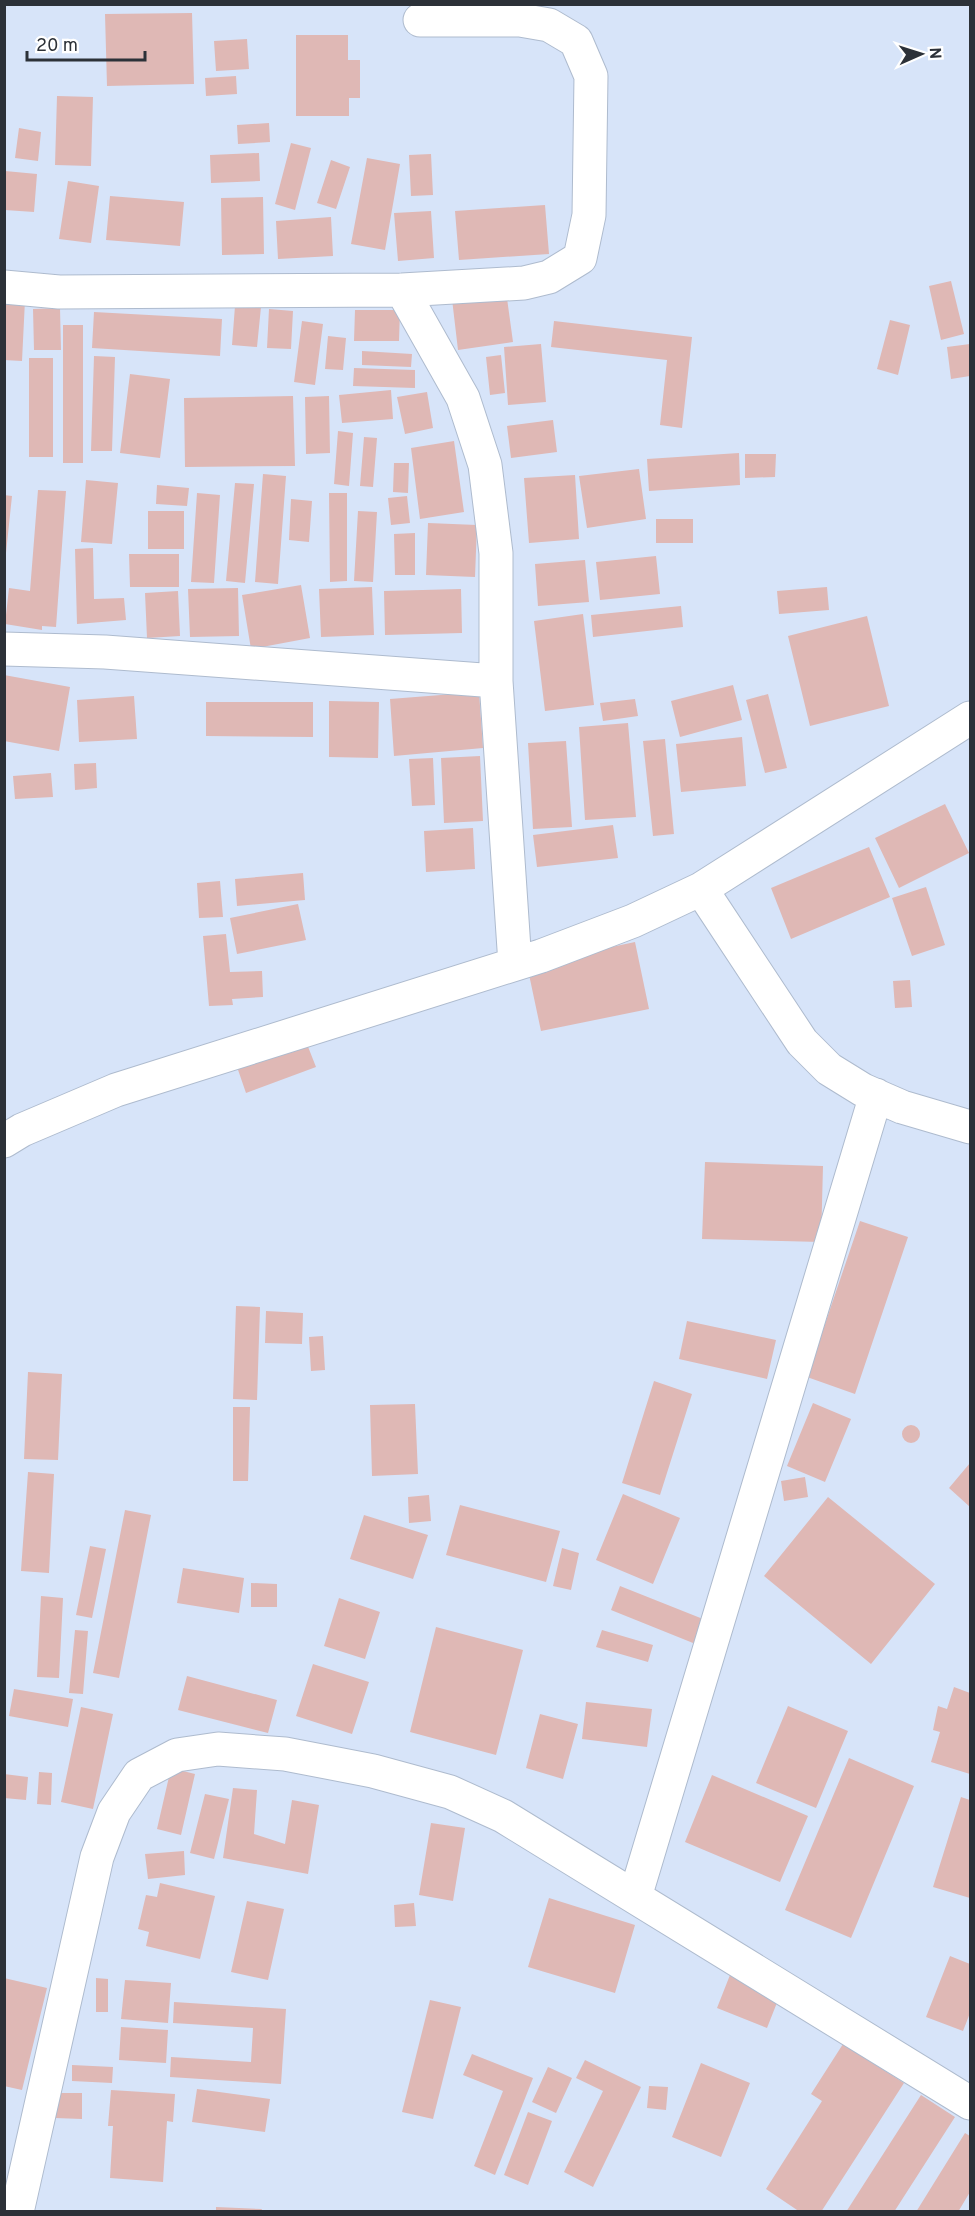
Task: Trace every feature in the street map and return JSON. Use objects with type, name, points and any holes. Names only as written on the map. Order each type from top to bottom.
[{"type":"street","points":[[4,287],[59,292],[402,290],[524,283],[549,277],[580,258],[589,215],[591,76],[576,41],[549,25],[520,20],[420,20]]},
{"type":"street","points":[[402,290],[463,398],[485,465],[496,553],[496,681],[515,964]]},
{"type":"street","points":[[4,649],[105,652],[496,681]]},
{"type":"street","points":[[4,1141],[22,1130],[116,1089],[515,964],[633,921],[701,889],[970,718]]},
{"type":"street","points":[[701,889],[802,1042],[830,1069],[863,1090],[903,1107],[970,1127]]},
{"type":"street","points":[[635,1897],[876,1095]]},
{"type":"street","points":[[17,2211],[97,1857],[114,1812],[140,1775],[177,1755],[218,1749],[285,1754],[374,1771],[450,1792],[503,1816],[970,2103]]},
{"type":"building","points":[[192,13],[194,84],[107,86],[105,14]]},
{"type":"building","points":[[296,35],[348,35],[348,60],[360,60],[360,98],[349,98],[349,116],[296,116]]},
{"type":"building","points":[[247,39],[249,69],[216,71],[214,41]]},
{"type":"building","points":[[236,76],[237,94],[206,96],[205,78]]},
{"type":"building","points":[[57,96],[93,97],[91,166],[55,165]]},
{"type":"building","points":[[269,123],[270,142],[238,144],[237,125]]},
{"type":"building","points":[[19,128],[41,132],[38,161],[15,158]]},
{"type":"building","points":[[291,143],[311,148],[295,210],[275,204]]},
{"type":"building","points":[[259,153],[260,181],[211,183],[210,155]]},
{"type":"building","points":[[431,154],[433,195],[411,196],[409,155]]},
{"type":"building","points":[[367,158],[400,164],[385,250],[351,244]]},
{"type":"building","points":[[331,160],[350,167],[336,209],[317,203]]},
{"type":"building","points":[[5,171],[37,174],[34,212],[5,210]]},
{"type":"building","points":[[68,181],[99,186],[91,243],[59,239]]},
{"type":"building","points":[[110,196],[184,202],[180,246],[106,240]]},
{"type":"building","points":[[263,197],[264,254],[222,255],[221,198]]},
{"type":"building","points":[[545,205],[549,254],[459,260],[455,211]]},
{"type":"building","points":[[431,211],[434,258],[398,261],[394,213]]},
{"type":"building","points":[[331,217],[333,256],[278,259],[276,221]]},
{"type":"building","points":[[951,281],[964,334],[941,340],[929,286]]},
{"type":"building","points":[[506,291],[513,342],[458,350],[452,299]]},
{"type":"building","points":[[4,299],[25,300],[22,361],[4,360]]},
{"type":"building","points":[[235,306],[261,307],[257,347],[232,345]]},
{"type":"building","points":[[60,308],[61,350],[34,350],[33,309]]},
{"type":"building","points":[[269,309],[293,311],[291,349],[267,348]]},
{"type":"building","points":[[355,310],[400,310],[399,341],[354,341]]},
{"type":"building","points":[[94,312],[222,319],[220,356],[92,348]]},
{"type":"building","points":[[890,320],[910,325],[898,375],[877,369]]},
{"type":"building","points":[[302,321],[323,324],[315,385],[294,382]]},
{"type":"building","points":[[554,321],[692,337],[682,428],[660,425],[667,360],[551,347]]},
{"type":"building","points":[[63,325],[83,325],[83,463],[63,463]]},
{"type":"building","points":[[328,336],[346,338],[343,370],[325,369]]},
{"type":"building","points":[[541,344],[546,402],[508,405],[504,347]]},
{"type":"building","points":[[970,344],[970,376],[951,379],[947,347]]},
{"type":"building","points":[[362,351],[412,354],[411,367],[362,365]]},
{"type":"building","points":[[501,355],[505,393],[490,395],[486,357]]},
{"type":"building","points":[[94,356],[115,357],[112,451],[91,451]]},
{"type":"building","points":[[29,358],[53,358],[53,457],[29,457]]},
{"type":"building","points":[[354,368],[415,370],[415,388],[353,386]]},
{"type":"building","points":[[130,374],[170,379],[160,458],[120,453]]},
{"type":"building","points":[[391,390],[393,419],[342,423],[339,395]]},
{"type":"building","points":[[427,392],[433,428],[405,434],[397,397]]},
{"type":"building","points":[[293,396],[295,466],[185,467],[184,398]]},
{"type":"building","points":[[329,396],[330,453],[306,454],[305,397]]},
{"type":"building","points":[[553,420],[557,452],[511,458],[507,426]]},
{"type":"building","points":[[338,431],[353,433],[349,486],[334,484]]},
{"type":"building","points":[[364,437],[377,438],[373,487],[360,486]]},
{"type":"building","points":[[454,441],[464,512],[420,519],[411,448]]},
{"type":"building","points":[[739,453],[740,485],[649,491],[647,459]]},
{"type":"building","points":[[745,454],[776,454],[775,477],[745,478]]},
{"type":"building","points":[[394,463],[409,463],[408,493],[393,492]]},
{"type":"building","points":[[639,469],[646,519],[587,528],[579,476]]},
{"type":"building","points":[[263,474],[286,476],[278,584],[255,582]]},
{"type":"building","points":[[575,475],[579,539],[529,543],[524,478]]},
{"type":"building","points":[[86,480],[118,483],[112,544],[81,542]]},
{"type":"building","points":[[235,483],[254,484],[245,583],[226,581]]},
{"type":"building","points":[[157,485],[189,488],[187,506],[156,504]]},
{"type":"building","points":[[38,490],[66,491],[56,627],[42,626],[42,630],[5,624],[9,588],[30,591]]},
{"type":"building","points":[[197,493],[220,495],[214,583],[191,582]]},
{"type":"building","points":[[329,493],[347,493],[347,581],[330,582]]},
{"type":"building","points":[[4,495],[12,496],[6,553],[4,553]]},
{"type":"building","points":[[407,496],[410,523],[391,525],[388,498]]},
{"type":"building","points":[[291,499],[312,501],[309,542],[289,540]]},
{"type":"building","points":[[148,511],[184,511],[184,549],[148,549]]},
{"type":"building","points":[[358,511],[377,512],[373,582],[354,581]]},
{"type":"building","points":[[656,519],[693,519],[693,543],[656,543]]},
{"type":"building","points":[[428,523],[477,525],[475,577],[426,575]]},
{"type":"building","points":[[415,533],[415,575],[395,575],[394,534]]},
{"type":"building","points":[[93,548],[94,599],[124,598],[126,620],[77,624],[75,549]]},
{"type":"building","points":[[129,554],[179,554],[179,587],[130,587]]},
{"type":"building","points":[[656,556],[660,594],[600,600],[596,562]]},
{"type":"building","points":[[585,560],[589,602],[538,606],[535,564]]},
{"type":"building","points":[[301,585],[310,638],[251,649],[242,595]]},
{"type":"building","points":[[372,587],[374,635],[321,637],[319,589]]},
{"type":"building","points":[[827,587],[829,610],[779,614],[777,591]]},
{"type":"building","points":[[238,588],[239,636],[190,637],[188,589]]},
{"type":"building","points":[[461,589],[462,633],[385,635],[384,591]]},
{"type":"building","points":[[178,591],[180,636],[147,638],[145,593]]},
{"type":"building","points":[[681,606],[683,627],[593,637],[591,615]]},
{"type":"building","points":[[583,614],[594,705],[545,711],[534,621]]},
{"type":"building","points":[[867,616],[889,706],[810,726],[788,636]]},
{"type":"building","points":[[4,675],[70,687],[59,751],[4,741]]},
{"type":"building","points":[[733,685],[742,720],[680,737],[671,701]]},
{"type":"building","points":[[479,692],[483,748],[394,756],[390,699]]},
{"type":"building","points":[[768,694],[787,768],[765,773],[746,700]]},
{"type":"building","points":[[134,696],[137,739],[79,742],[77,700]]},
{"type":"building","points":[[635,699],[638,716],[603,721],[600,703]]},
{"type":"building","points":[[329,701],[379,702],[378,758],[329,757]]},
{"type":"building","points":[[206,702],[313,702],[313,737],[206,736]]},
{"type":"building","points":[[628,723],[636,817],[585,820],[579,727]]},
{"type":"building","points":[[742,737],[746,786],[681,792],[676,744]]},
{"type":"building","points":[[665,739],[674,834],[653,836],[643,741]]},
{"type":"building","points":[[566,741],[572,827],[533,829],[528,743]]},
{"type":"building","points":[[480,756],[483,821],[444,823],[441,758]]},
{"type":"building","points":[[433,758],[435,805],[412,806],[409,759]]},
{"type":"building","points":[[96,763],[97,788],[75,790],[74,764]]},
{"type":"building","points":[[51,773],[53,797],[15,799],[13,776]]},
{"type":"building","points":[[945,804],[969,853],[899,888],[875,838]]},
{"type":"building","points":[[613,825],[618,858],[537,867],[533,835]]},
{"type":"building","points":[[473,828],[475,869],[426,872],[424,831]]},
{"type":"building","points":[[869,847],[890,897],[791,939],[771,888]]},
{"type":"building","points":[[303,873],[305,900],[237,906],[235,879]]},
{"type":"building","points":[[220,881],[223,917],[199,918],[197,883]]},
{"type":"building","points":[[926,887],[945,945],[912,956],[892,898]]},
{"type":"building","points":[[298,904],[306,940],[237,954],[230,918]]},
{"type":"building","points":[[226,934],[230,972],[262,971],[263,997],[232,999],[233,1005],[209,1006],[203,936]]},
{"type":"building","points":[[635,942],[649,1009],[541,1031],[527,965]]},
{"type":"building","points":[[910,980],[912,1007],[895,1008],[893,981]]},
{"type":"building","points":[[305,1039],[316,1067],[246,1093],[236,1064]]},
{"type":"building","points":[[705,1162],[823,1166],[821,1242],[702,1239]]},
{"type":"building","points":[[860,1221],[908,1237],[855,1394],[807,1377]]},
{"type":"building","points":[[236,1306],[260,1307],[257,1400],[233,1399]]},
{"type":"building","points":[[266,1311],[303,1313],[302,1344],[265,1343]]},
{"type":"building","points":[[687,1321],[776,1340],[767,1379],[679,1359]]},
{"type":"building","points":[[323,1336],[325,1370],[311,1371],[309,1337]]},
{"type":"building","points":[[28,1372],[62,1374],[58,1460],[24,1459]]},
{"type":"building","points":[[654,1381],[692,1394],[660,1495],[622,1483]]},
{"type":"building","points":[[813,1403],[851,1419],[825,1482],[787,1466]]},
{"type":"building","points":[[415,1404],[418,1474],[372,1476],[370,1405]]},
{"type":"building","points":[[233,1407],[250,1407],[248,1481],[233,1481]]},
{"type":"building","points":[[911,1425],[917,1428],[920,1434],[917,1440],[911,1443],[905,1440],[902,1434],[905,1428]]},
{"type":"building","points":[[970,1463],[970,1507],[949,1488]]},
{"type":"building","points":[[28,1472],[54,1474],[49,1573],[21,1571]]},
{"type":"building","points":[[805,1477],[808,1497],[784,1501],[781,1481]]},
{"type":"building","points":[[623,1494],[680,1518],[653,1584],[596,1560]]},
{"type":"building","points":[[429,1495],[431,1521],[409,1523],[408,1497]]},
{"type":"building","points":[[828,1497],[935,1584],[871,1664],[764,1576]]},
{"type":"building","points":[[460,1505],[560,1531],[546,1582],[446,1555]]},
{"type":"building","points":[[125,1510],[151,1515],[119,1678],[93,1673]]},
{"type":"building","points":[[364,1515],[428,1535],[413,1579],[350,1559]]},
{"type":"building","points":[[90,1546],[106,1549],[92,1618],[76,1615]]},
{"type":"building","points":[[562,1548],[579,1553],[571,1590],[553,1586]]},
{"type":"building","points":[[183,1568],[244,1578],[239,1613],[177,1603]]},
{"type":"building","points":[[251,1583],[277,1584],[277,1607],[251,1607]]},
{"type":"building","points":[[620,1586],[708,1621],[698,1645],[611,1610]]},
{"type":"building","points":[[41,1596],[63,1598],[59,1678],[37,1677]]},
{"type":"building","points":[[339,1598],[380,1612],[365,1659],[324,1646]]},
{"type":"building","points":[[436,1627],[523,1650],[496,1755],[410,1732]]},
{"type":"building","points":[[75,1630],[88,1631],[83,1694],[69,1693]]},
{"type":"building","points":[[602,1630],[653,1645],[648,1662],[596,1647]]},
{"type":"building","points":[[313,1664],[369,1682],[352,1734],[296,1716]]},
{"type":"building","points":[[187,1676],[277,1700],[268,1733],[178,1710]]},
{"type":"building","points":[[954,1687],[970,1693],[970,1774],[931,1762],[940,1732],[933,1730],[938,1706],[947,1709]]},
{"type":"building","points":[[14,1689],[73,1699],[68,1727],[9,1716]]},
{"type":"building","points":[[586,1702],[652,1709],[647,1747],[582,1739]]},
{"type":"building","points":[[788,1706],[848,1731],[816,1808],[756,1783]]},
{"type":"building","points":[[81,1707],[113,1714],[93,1809],[61,1802]]},
{"type":"building","points":[[540,1714],[578,1724],[563,1779],[526,1768]]},
{"type":"building","points":[[849,1758],[914,1786],[851,1938],[785,1910]]},
{"type":"building","points":[[171,1768],[195,1774],[181,1835],[157,1829]]},
{"type":"building","points":[[39,1772],[52,1773],[51,1805],[37,1804]]},
{"type":"building","points":[[4,1774],[28,1777],[26,1800],[4,1798]]},
{"type":"building","points":[[712,1775],[808,1816],[780,1882],[685,1842]]},
{"type":"building","points":[[233,1788],[257,1790],[254,1834],[285,1844],[292,1800],[319,1805],[308,1874],[223,1858]]},
{"type":"building","points":[[205,1794],[229,1799],[214,1859],[190,1853]]},
{"type":"building","points":[[961,1797],[970,1800],[970,1898],[933,1887]]},
{"type":"building","points":[[431,1823],[465,1828],[453,1901],[419,1895]]},
{"type":"building","points":[[184,1851],[185,1875],[148,1879],[145,1854]]},
{"type":"building","points":[[160,1883],[215,1896],[200,1959],[146,1946],[149,1932],[138,1929],[146,1895],[157,1897]]},
{"type":"building","points":[[549,1898],[635,1925],[615,1993],[528,1967]]},
{"type":"building","points":[[247,1901],[284,1909],[268,1980],[231,1972]]},
{"type":"building","points":[[414,1903],[416,1926],[395,1927],[394,1905]]},
{"type":"building","points":[[950,1956],[970,1964],[970,2013],[963,2031],[926,2017]]},
{"type":"building","points":[[730,1975],[780,1995],[767,2028],[717,2008]]},
{"type":"building","points":[[4,1978],[47,1988],[22,2090],[4,2086]]},
{"type":"building","points":[[96,1978],[108,1979],[108,2012],[96,2012]]},
{"type":"building","points":[[125,1980],[171,1983],[168,2023],[121,2019]]},
{"type":"building","points":[[430,2000],[461,2007],[433,2119],[402,2112]]},
{"type":"building","points":[[174,2002],[286,2009],[281,2084],[170,2077],[171,2057],[251,2062],[253,2028],[173,2023]]},
{"type":"building","points":[[121,2027],[168,2030],[166,2063],[119,2060]]},
{"type":"building","points":[[843,2044],[904,2083],[821,2212],[800,2212],[766,2189],[822,2101],[811,2094]]},
{"type":"building","points":[[472,2054],[533,2078],[495,2175],[474,2166],[503,2091],[463,2075]]},
{"type":"building","points":[[585,2060],[641,2087],[593,2187],[564,2172],[603,2091],[576,2078]]},
{"type":"building","points":[[701,2063],[750,2083],[721,2157],[672,2137]]},
{"type":"building","points":[[72,2065],[113,2067],[112,2083],[72,2081]]},
{"type":"building","points":[[548,2067],[572,2078],[556,2113],[532,2102]]},
{"type":"building","points":[[649,2086],[668,2087],[666,2110],[647,2108]]},
{"type":"building","points":[[197,2089],[270,2099],[265,2132],[192,2122]]},
{"type":"building","points":[[111,2090],[175,2094],[173,2122],[167,2121],[163,2182],[110,2178],[113,2126],[108,2126]]},
{"type":"building","points":[[55,2093],[82,2093],[82,2119],[55,2118]]},
{"type":"building","points":[[921,2095],[955,2117],[894,2212],[846,2212]]},
{"type":"building","points":[[528,2112],[552,2121],[528,2185],[504,2175]]},
{"type":"building","points":[[965,2133],[970,2136],[970,2192],[958,2212],[916,2212]]},
{"type":"building","points":[[216,2207],[262,2209],[261,2212],[216,2212]]}]
